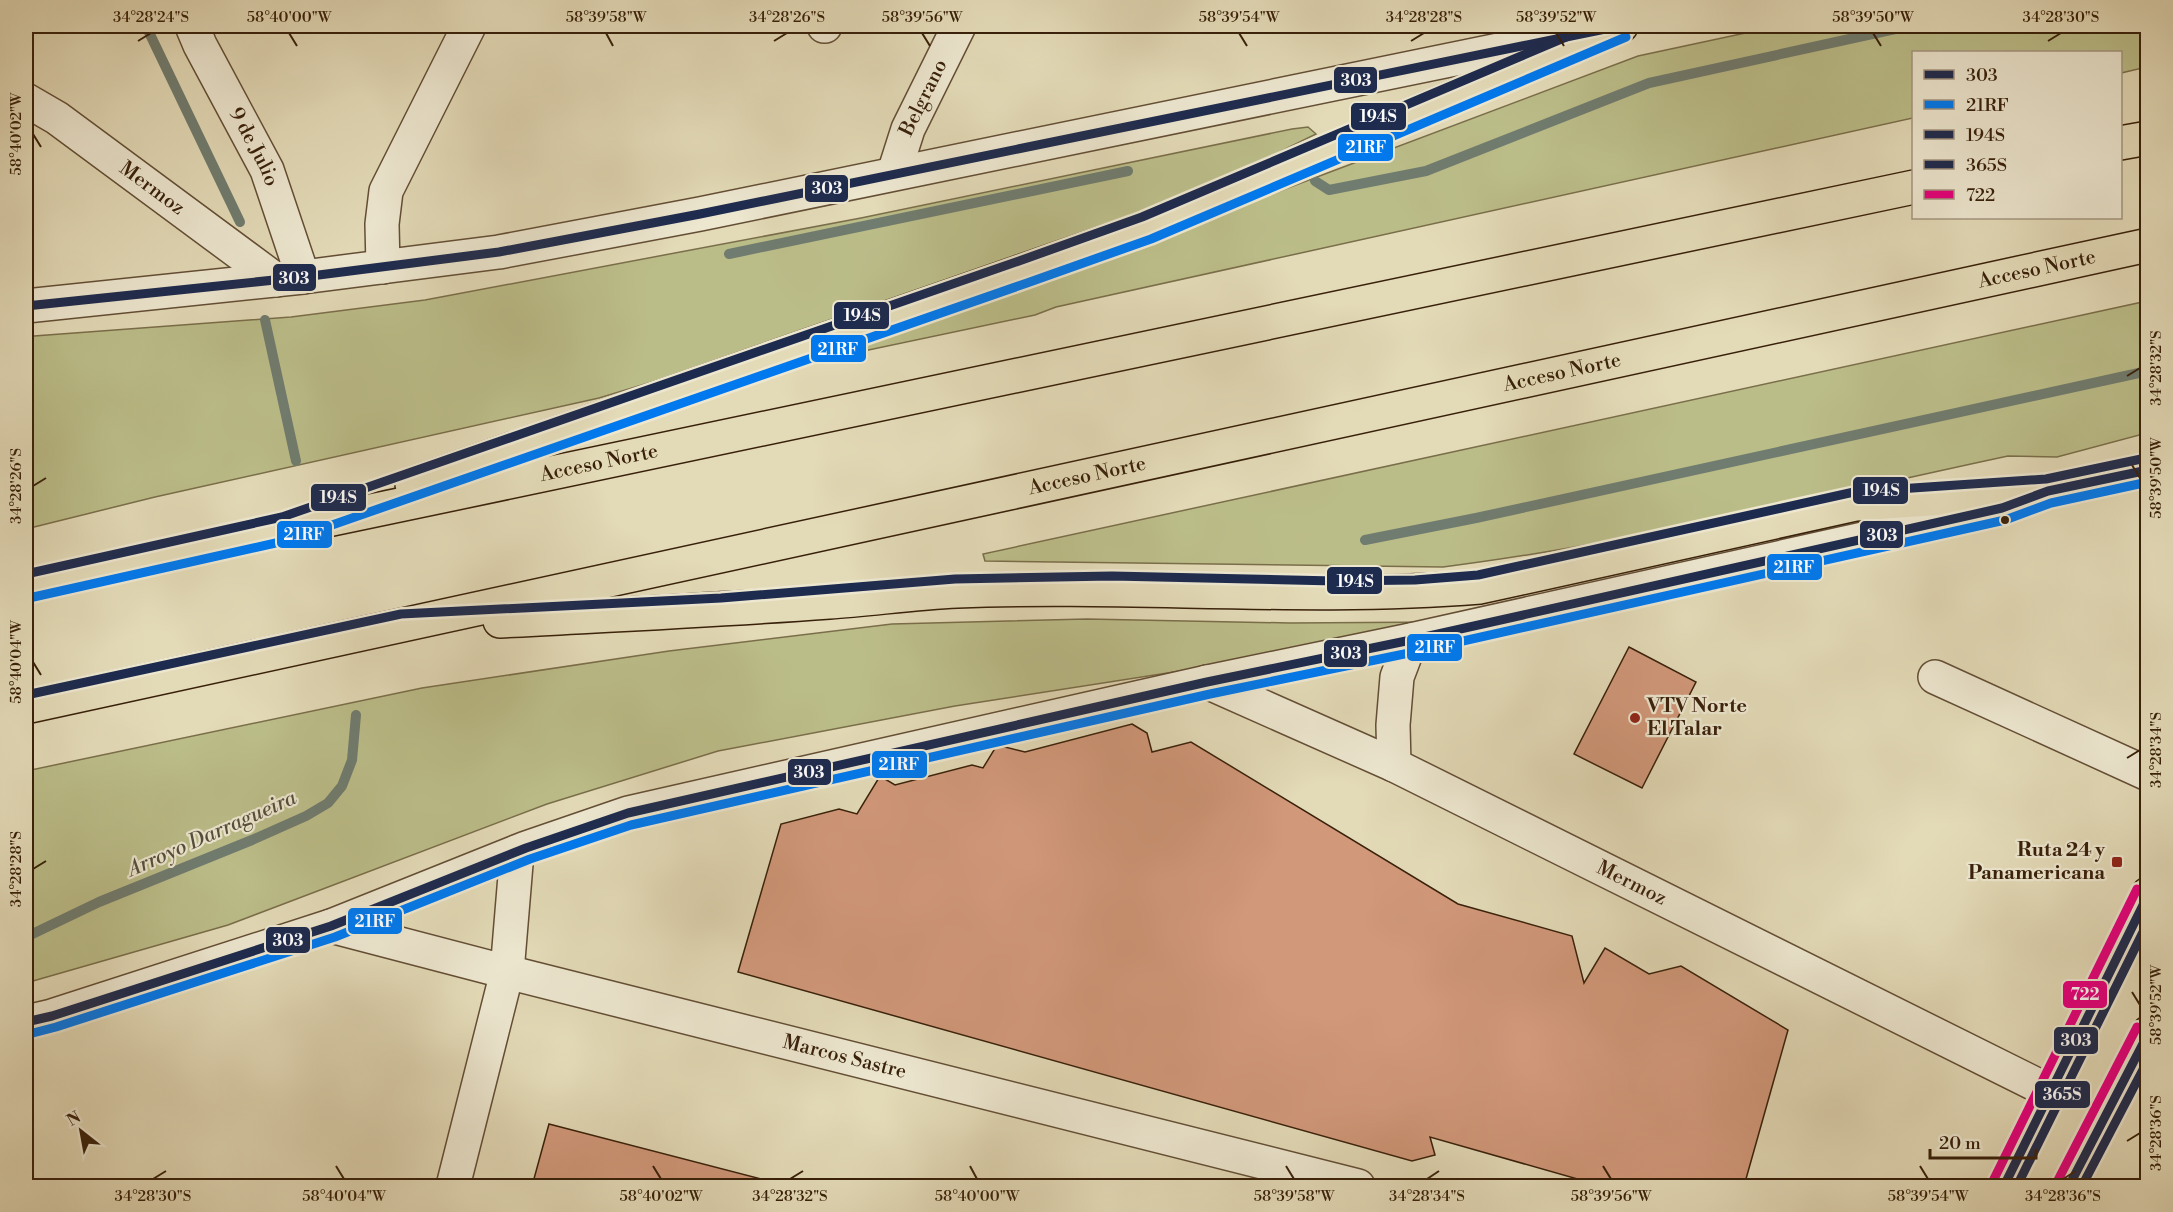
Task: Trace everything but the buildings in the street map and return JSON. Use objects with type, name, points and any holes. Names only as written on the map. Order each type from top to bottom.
[{"type":"main road","points":[[285,529],[1146,228],[1621,26]]},
{"type":"main road","points":[[2122,143],[2148,138]]},
{"type":"main road","name":"Acceso Norte","points":[[26,586],[285,529],[1912,187]]},
{"type":"main road","name":"Acceso Norte","points":[[26,707],[2148,245]]},
{"type":"main road","points":[[402,626],[722,610],[955,591],[1112,588],[1335,593],[1416,592],[1469,588],[1856,504],[2048,491]]},
{"type":"main road","points":[[2004,1186],[2148,894]]},
{"type":"main road","points":[[2069,1186],[2148,1033]]},
{"type":"street","name":"9 de Julio","points":[[192,26],[267,170],[289,278]]},
{"type":"street","points":[[383,267],[382,224],[386,191],[469,26]]},
{"type":"street","name":"Belgrano","points":[[894,173],[908,129],[959,26]]},
{"type":"street","points":[[26,306],[289,278],[499,252],[700,214],[1621,26]]},
{"type":"street","name":"Mermoz","points":[[26,100],[57,118],[289,278]]},
{"type":"street","points":[[26,1022],[52,1016],[331,926],[517,852],[628,813],[1207,682],[1411,640],[1990,510],[2048,491],[2148,470]]},
{"type":"street","points":[[1394,765],[1393,725],[1397,677],[1411,640]]},
{"type":"street","points":[[1935,677],[2148,774]]},
{"type":"street","name":"Mermoz","points":[[1207,682],[1394,765],[2051,1092]]},
{"type":"street","points":[[453,1186],[507,972],[517,852]]},
{"type":"street","name":"Marcos Sastre","points":[[331,926],[1358,1186]]},
{"type":"green space","points":[[1778,26],[2147,26],[2147,67],[2122,73],[2122,51],[1912,51],[1912,118],[1056,307],[1035,315],[840,356],[842,349],[1172,234],[1261,198],[1638,56]]},
{"type":"green space","points":[[1308,127],[1316,134],[1130,225],[751,352],[599,398],[155,497],[26,529],[26,340],[34,336],[291,317],[425,300],[861,218]]},
{"type":"green space","points":[[2147,301],[2147,433],[2057,457],[2008,456],[1656,532],[1443,567],[985,561],[983,554]]},
{"type":"green space","points":[[1087,619],[1290,623],[1442,622],[1302,652],[955,706],[718,751],[547,804],[228,925],[26,983],[26,771],[422,688],[669,651],[892,624]]},
{"type":"waterway","name":"Arroyo Darragueira","points":[[146,26],[240,222]]},
{"type":"waterway","points":[[1315,181],[1329,190],[1426,171],[1649,83],[1909,26]]},
{"type":"waterway","points":[[729,254],[1128,171]]},
{"type":"waterway","name":"Arroyo Darragueira","points":[[265,320],[296,461]]},
{"type":"waterway","points":[[1365,540],[1476,518],[2148,371]]},
{"type":"waterway","name":"Arroyo Darragueira","points":[[26,937],[99,902],[252,840],[306,816],[328,803],[342,786],[352,760],[356,715]]},
{"type":"transit line","name":"194S","points":[[26,574],[282,517],[1019,261],[1142,217],[1592,26]]},
{"type":"transit line","name":"303","points":[[26,306],[303,277],[499,252],[700,214],[1620,26]]},
{"type":"transit line","name":"21RF","points":[[29,598],[289,540],[1027,283],[1151,239],[1626,37]]},
{"type":"transit line","name":"194S","points":[[26,695],[401,614],[721,598],[955,579],[1112,576],[1335,581],[1415,580],[1478,575],[1854,492],[2046,479],[2146,458]]},
{"type":"transit line","name":"303","points":[[26,1022],[52,1016],[331,926],[526,848],[628,813],[1207,682],[1411,640],[2002,508],[2048,491],[2148,470]]},
{"type":"transit line","name":"21RF","points":[[29,1034],[335,937],[530,859],[631,825],[1210,694],[1414,652],[2005,520],[2051,503],[2148,482]]},
{"type":"transit line","name":"722","points":[[1993,1181],[2137,889]]},
{"type":"transit line","name":"303","points":[[2004,1186],[2148,895]]},
{"type":"transit line","name":"365S","points":[[2017,1186],[2148,922]]},
{"type":"transit line","name":"722","points":[[2058,1180],[2137,1027]]},
{"type":"transit line","name":"303","points":[[2069,1186],[2148,1034]]},
{"type":"transit line","name":"365S","points":[[2082,1186],[2148,1060]]},
{"type":"place","name":"VTV Norte El Talar","points":[[1635,718]]},
{"type":"place","name":"Ruta 24 y Panamericana","points":[[2117,862]]}]
